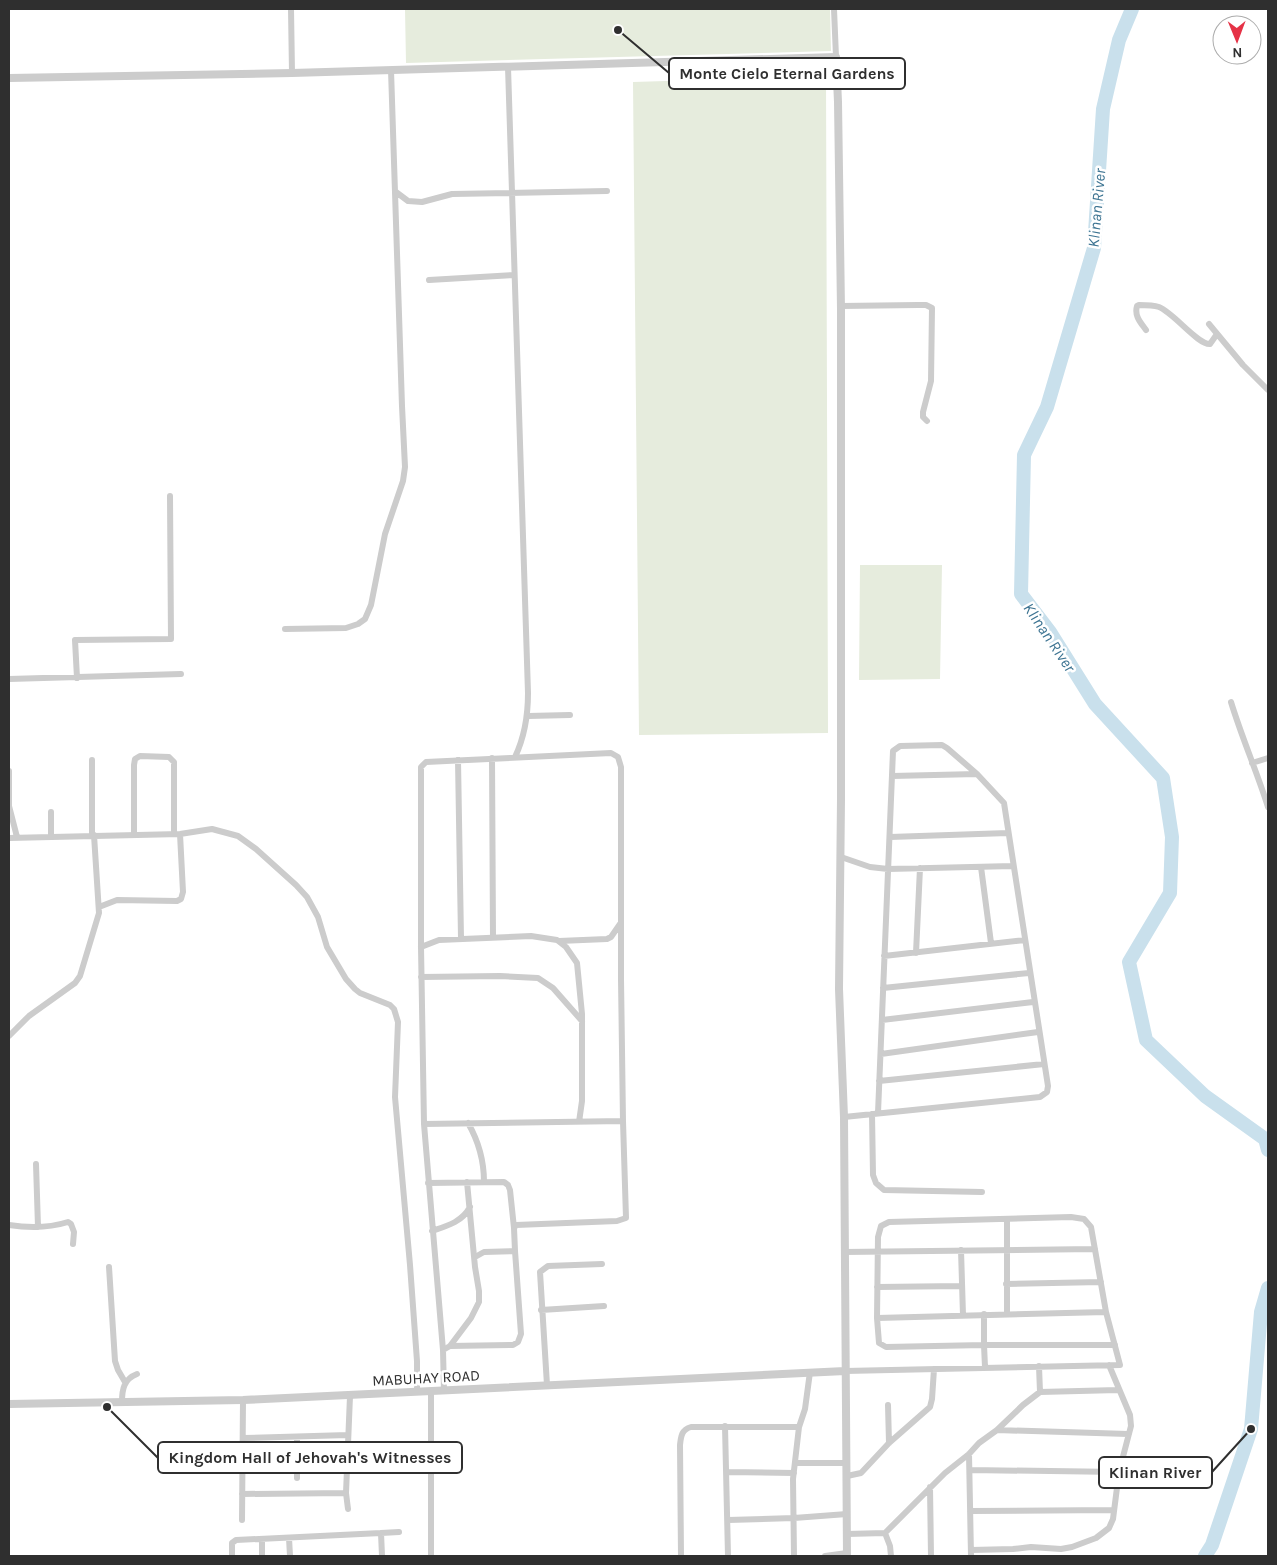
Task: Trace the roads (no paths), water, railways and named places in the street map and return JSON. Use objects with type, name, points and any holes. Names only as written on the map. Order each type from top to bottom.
[{"type":"street","points":[[291,9],[292,74]]},
{"type":"street","points":[[825,1556],[847,1555],[844,1116],[839,989],[841,857],[841,306],[838,102],[834,9]]},
{"type":"street","points":[[9,78],[292,74],[836,57]]},
{"type":"street","points":[[508,67],[528,716],[521,744],[515,756]]},
{"type":"street","points":[[285,629],[346,628],[358,624],[365,619],[371,605],[385,534],[404,481],[391,70]]},
{"type":"street","points":[[396,192],[408,201],[422,202],[452,194],[607,191]]},
{"type":"street","points":[[429,280],[514,275]]},
{"type":"street","points":[[841,306],[918,305],[931,307],[931,381],[923,412],[923,417],[927,421]]},
{"type":"street","points":[[1146,330],[1137,318],[1136,306],[1158,307],[1166,311],[1202,342],[1210,344],[1217,334]]},
{"type":"street","points":[[1209,324],[1268,390]]},
{"type":"street","points":[[77,678],[75,640],[171,639],[170,496]]},
{"type":"street","points":[[9,679],[181,674]]},
{"type":"street","points":[[1231,702],[1268,807]]},
{"type":"street","points":[[528,716],[570,715]]},
{"type":"street","points":[[844,1116],[875,1113],[1040,1097],[1046,1092],[1048,1086],[1033,1002],[1004,803],[945,746],[900,746],[894,751],[880,1081],[875,1113],[873,1175],[876,1183],[884,1190],[982,1192]]},
{"type":"street","points":[[444,1391],[443,1350],[424,1124],[421,976],[421,767],[426,762],[515,756],[611,753],[618,757],[621,767],[623,1121],[626,1218],[617,1221],[516,1225],[514,1228]]},
{"type":"street","points":[[99,907],[117,900],[177,901],[181,899],[183,892],[177,834],[174,762],[169,756],[140,756],[134,759],[134,835]]},
{"type":"street","points":[[492,758],[494,937]]},
{"type":"street","points":[[1252,763],[1268,758]]},
{"type":"street","points":[[9,1036],[29,1016],[75,983],[80,976],[97,924],[99,907],[93,835],[92,760]]},
{"type":"street","points":[[458,760],[461,938]]},
{"type":"street","points":[[9,771],[9,806],[17,837]]},
{"type":"street","points":[[892,776],[976,774]]},
{"type":"street","points":[[51,836],[52,812]]},
{"type":"street","points":[[9,838],[177,834],[205,829],[219,830],[238,836],[256,848],[307,897],[318,917],[327,947],[346,979],[360,993],[390,1005],[396,1012],[398,1022],[395,1097],[410,1265],[417,1361],[417,1392]]},
{"type":"street","points":[[890,837],[1008,833]]},
{"type":"street","points":[[841,857],[870,868],[888,869],[1014,866]]},
{"type":"street","points":[[981,867],[991,943]]},
{"type":"street","points":[[916,953],[920,868]]},
{"type":"street","points":[[559,941],[607,939],[611,937],[621,923]]},
{"type":"street","points":[[421,947],[439,940],[531,936],[548,937],[559,941],[566,947],[577,963],[582,1021],[582,1094],[579,1122]]},
{"type":"street","points":[[884,956],[1025,940]]},
{"type":"street","points":[[883,988],[1029,973]]},
{"type":"street","points":[[421,976],[528,976],[538,978],[553,988],[582,1021]]},
{"type":"street","points":[[882,1020],[1033,1002]]},
{"type":"street","points":[[881,1054],[1038,1032]]},
{"type":"street","points":[[880,1081],[1044,1064]]},
{"type":"street","points":[[424,1124],[623,1121]]},
{"type":"street","points":[[468,1124],[477,1139],[484,1172],[484,1182]]},
{"type":"street","points":[[36,1164],[38,1227]]},
{"type":"street","points":[[443,1350],[450,1346],[471,1318],[479,1302],[467,1182]]},
{"type":"street","points":[[428,1183],[504,1182],[508,1185],[514,1228],[521,1334],[518,1342],[513,1345],[450,1346]]},
{"type":"street","points":[[432,1231],[455,1223],[470,1207]]},
{"type":"street","points":[[845,1371],[1120,1365],[1115,1345],[1106,1312],[1091,1227],[1084,1219],[1071,1217],[889,1222],[884,1223],[879,1231],[877,1252],[879,1343],[886,1347],[1115,1345]]},
{"type":"street","points":[[1007,1219],[1007,1314]]},
{"type":"street","points":[[9,1225],[38,1227],[68,1222],[71,1224],[74,1232],[74,1244]]},
{"type":"street","points":[[844,1252],[1095,1249]]},
{"type":"street","points":[[962,1250],[963,1315]]},
{"type":"street","points":[[475,1257],[484,1252],[515,1251]]},
{"type":"street","points":[[546,1385],[540,1272],[548,1266],[602,1264]]},
{"type":"street","points":[[109,1267],[115,1360],[118,1370],[126,1382]]},
{"type":"street","points":[[1006,1284],[1101,1282]]},
{"type":"street","points":[[877,1287],[962,1286]]},
{"type":"street","points":[[541,1310],[604,1306]]},
{"type":"street","points":[[877,1318],[1106,1312]]},
{"type":"street","points":[[984,1314],[985,1367]]},
{"type":"street","points":[[969,1454],[971,1553],[1030,1547],[1061,1549],[1072,1547],[1103,1534],[1111,1524],[1119,1472],[1131,1420],[1109,1365]]},
{"type":"street","points":[[1039,1366],[1040,1392]]},
{"type":"street","points":[[847,1476],[861,1473],[889,1443],[930,1406],[934,1369]]},
{"type":"street","name":"MABUHAY ROAD","points":[[9,1404],[350,1396],[845,1371]]},
{"type":"street","points":[[794,1556],[794,1472],[799,1427],[805,1409],[810,1372]]},
{"type":"street","points":[[122,1402],[122,1392],[126,1382],[130,1376],[137,1374]]},
{"type":"street","points":[[847,1534],[885,1533],[945,1472],[969,1454],[979,1443],[997,1430],[1023,1405],[1040,1392],[1118,1390]]},
{"type":"street","points":[[431,1392],[431,1556]]},
{"type":"street","points":[[348,1509],[346,1493],[350,1396]]},
{"type":"street","points":[[242,1400],[242,1520]]},
{"type":"street","points":[[888,1405],[889,1443]]},
{"type":"street","points":[[681,1556],[680,1445],[682,1433],[685,1429],[690,1427],[726,1426],[799,1427]]},
{"type":"street","points":[[726,1426],[728,1556]]},
{"type":"street","points":[[997,1430],[1128,1434]]},
{"type":"street","points":[[243,1438],[348,1435]]},
{"type":"street","points":[[297,1437],[298,1478]]},
{"type":"street","points":[[796,1463],[846,1463]]},
{"type":"street","points":[[970,1470],[1119,1472]]},
{"type":"street","points":[[727,1472],[794,1472]]},
{"type":"street","points":[[930,1487],[931,1556]]},
{"type":"street","points":[[242,1494],[346,1493]]},
{"type":"street","points":[[970,1511],[1114,1510]]},
{"type":"street","points":[[728,1520],[847,1514]]},
{"type":"street","points":[[232,1556],[232,1544],[234,1541],[399,1532]]},
{"type":"street","points":[[381,1533],[382,1556]]},
{"type":"street","points":[[885,1533],[890,1546],[891,1556]]},
{"type":"street","points":[[289,1538],[290,1556]]},
{"type":"street","points":[[262,1539],[262,1556]]},
{"type":"waterway","name":"Klinan River","points":[[1132,9],[1119,40],[1103,109],[1094,248],[1047,407],[1024,455],[1021,594],[1050,632],[1095,704],[1163,778],[1172,837],[1170,893],[1129,962],[1146,1040],[1205,1096],[1265,1139],[1268,1150]]},
{"type":"waterway","name":"Klinan River","points":[[1205,1556],[1212,1545],[1251,1429],[1261,1312],[1268,1288]]},
{"type":"place","name":"Monte Cielo Eternal Gardens","points":[[618,30]]},
{"type":"place","name":"Kingdom Hall of Jehovah's Witnesses","points":[[107,1407]]},
{"type":"place","name":"Klinan River","points":[[1251,1429]]}]
